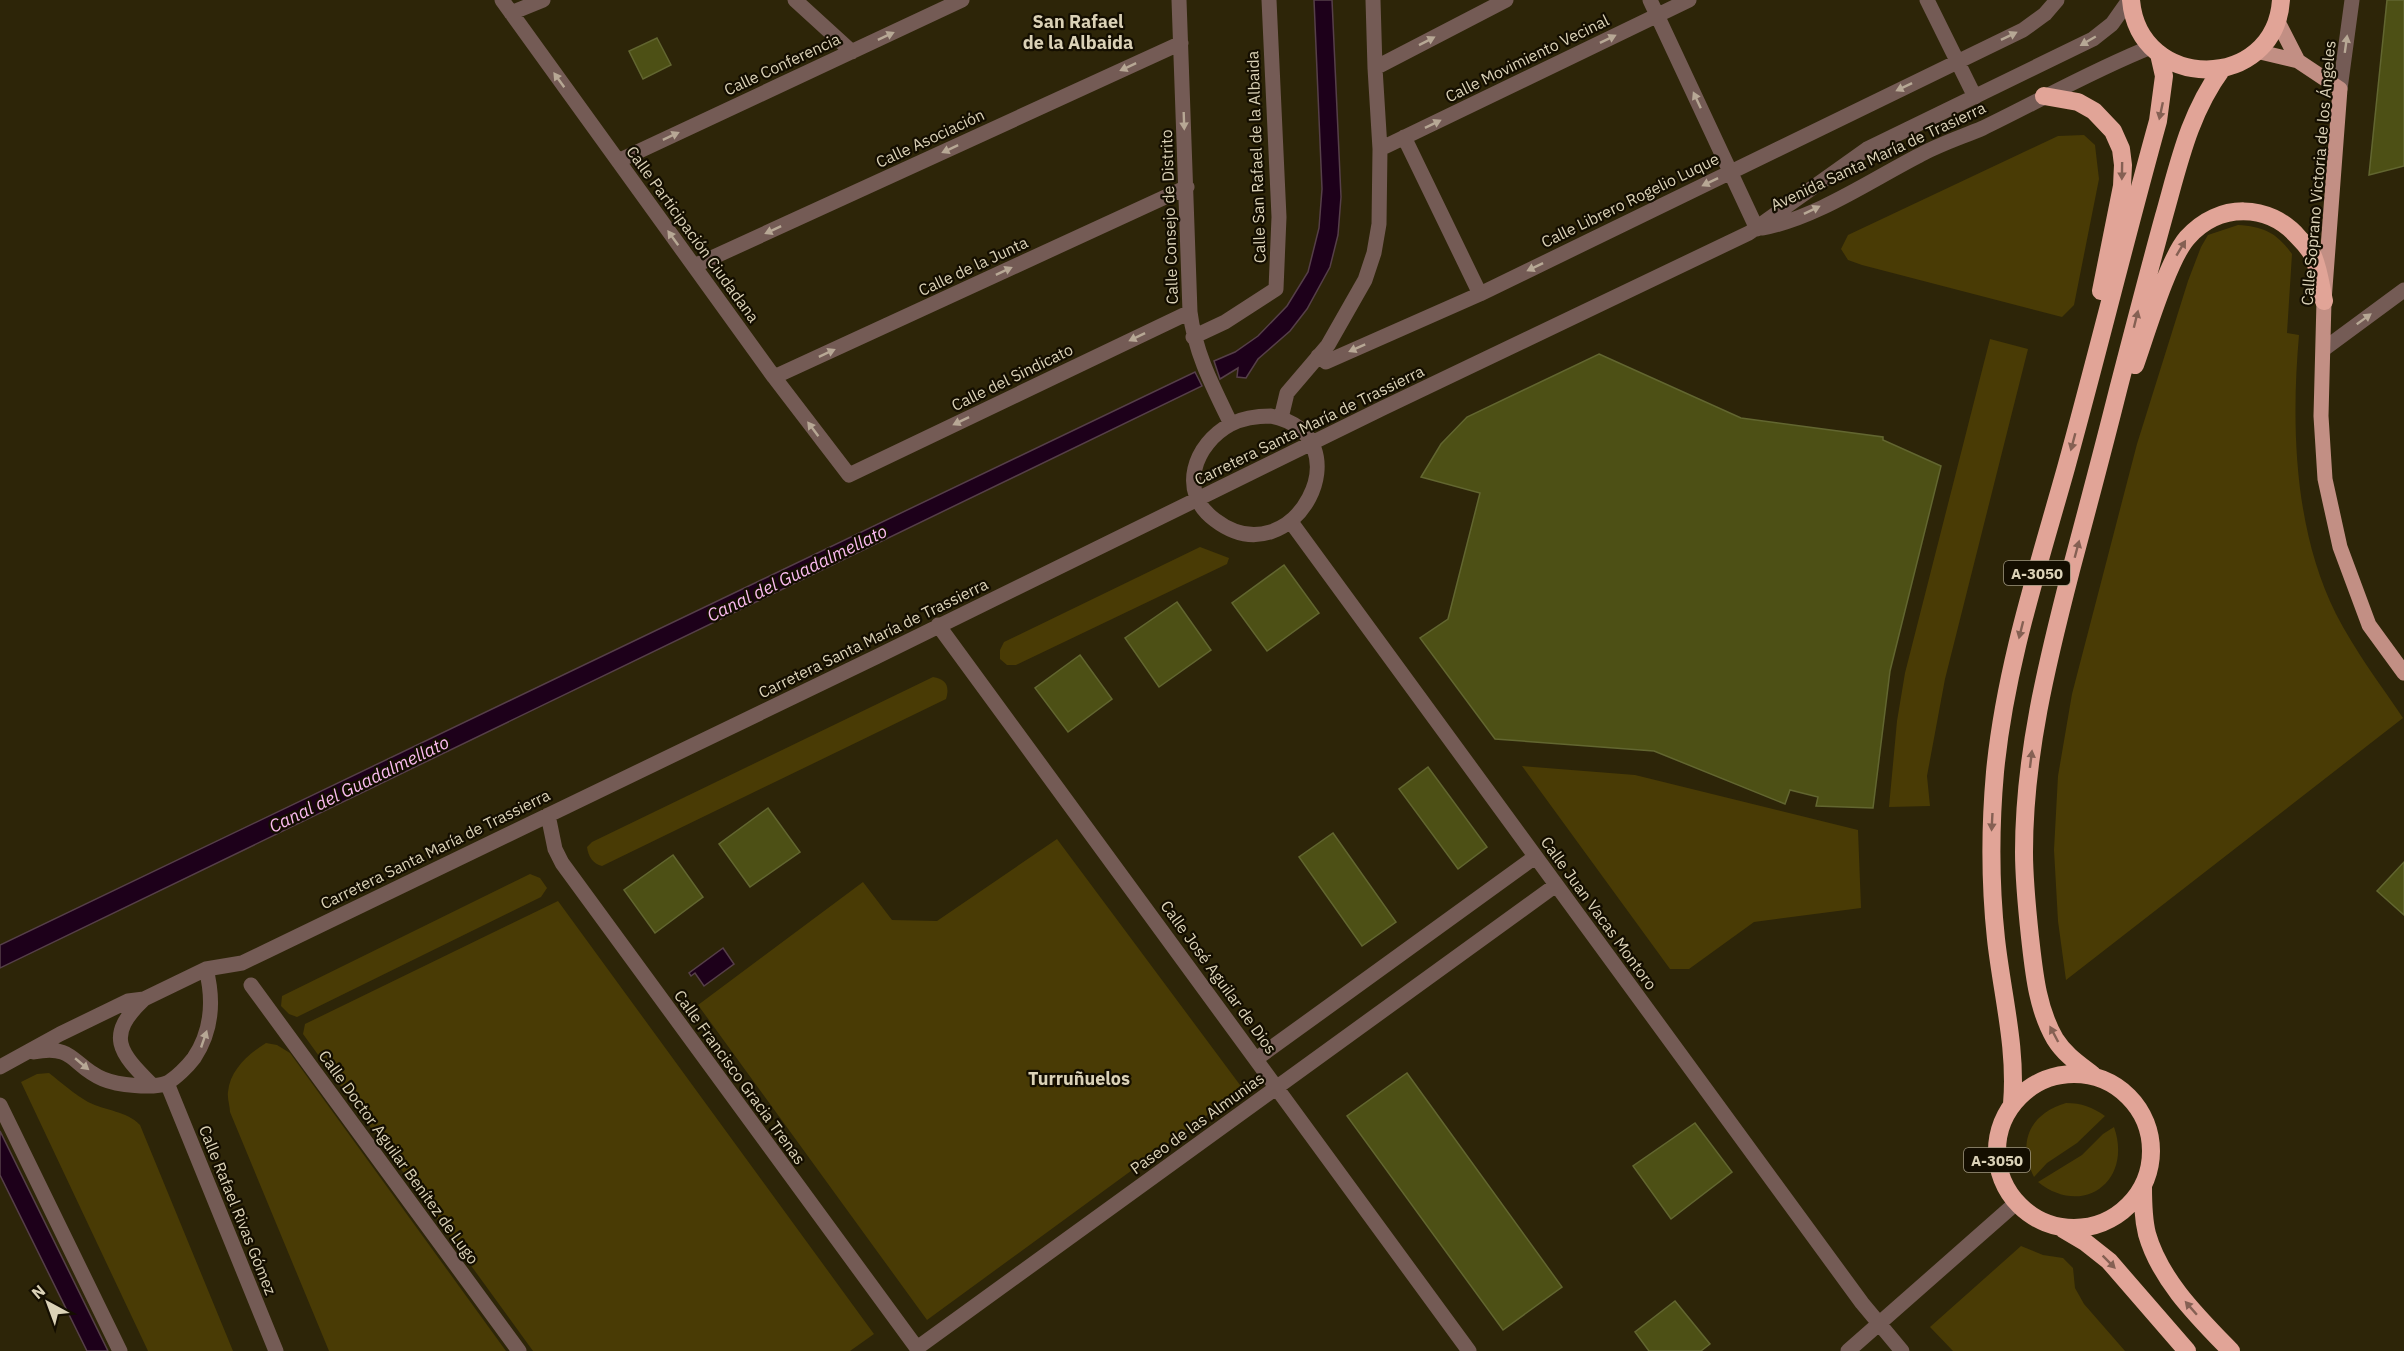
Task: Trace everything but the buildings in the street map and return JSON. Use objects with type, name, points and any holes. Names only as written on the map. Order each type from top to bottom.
[{"type":"highway","name":"A-3050","points":[[2012,1104],[2014,1076],[2012,1047],[1992,893],[1995,773],[2002,718],[2012,668],[2158,121],[2164,76],[2155,50],[2139,29],[2130,0]]},
{"type":"highway","name":"A-3050","points":[[2155,50],[2189,69],[2222,69],[2240,62],[2256,51],[2269,37],[2280,6]]},
{"type":"highway","name":"A-3050","points":[[2093,1076],[2068,1056],[2055,1039],[2044,1016],[2034,968],[2026,901],[2024,852],[2033,737],[2043,683],[2141,298],[2188,129],[2205,92],[2222,69]]},
{"type":"highway","points":[[2044,96],[2078,102],[2094,111],[2113,131],[2121,149],[2123,165],[2122,186],[2097,311],[2080,414]]},
{"type":"highway","points":[[2095,480],[2141,348],[2176,257],[2187,238],[2204,223],[2238,211],[2276,217],[2290,227],[2313,256],[2325,301]]},
{"type":"highway","name":"A-3050","points":[[2187,1351],[2109,1261],[2062,1228],[2036,1219],[2016,1203],[2001,1180],[1996,1155],[1999,1128],[2012,1104],[2024,1091],[2040,1081],[2066,1074],[2093,1076],[2115,1084],[2132,1100],[2145,1119],[2151,1142],[2150,1165],[2143,1187],[2147,1234],[2162,1268],[2188,1305],[2231,1351]]},
{"type":"highway","name":"A-3050","points":[[2062,1228],[2086,1228],[2109,1220],[2128,1206],[2143,1187]]},
{"type":"main road","points":[[2280,6],[2298,61]]},
{"type":"main road","points":[[2256,51],[2298,61],[2340,89]]},
{"type":"main road","name":"Calle Soprano Victoria de los Ángeles","points":[[2340,89],[2325,301],[2321,416],[2325,479],[2340,548],[2369,625],[2404,673]]},
{"type":"street","name":"Calle Participación Ciudadana","points":[[502,0],[774,377],[849,475]]},
{"type":"street","points":[[511,13],[543,0]]},
{"type":"street","points":[[795,0],[852,52]]},
{"type":"street","name":"Calle Conferencia","points":[[618,161],[962,0]]},
{"type":"street","name":"Calle Consejo de Distrito","points":[[1179,0],[1190,312],[1193,337],[1201,362],[1231,424]]},
{"type":"street","name":"Calle San Rafael de la Albaida","points":[[1193,337],[1225,322],[1276,289],[1279,217],[1269,0]]},
{"type":"street","points":[[1281,418],[1287,393],[1328,345],[1365,280],[1374,253],[1379,224],[1380,149],[1373,0]]},
{"type":"street","points":[[1375,68],[1506,0]]},
{"type":"street","points":[[1650,0],[1757,229]]},
{"type":"street","name":"Calle Movimiento Vecinal","points":[[1380,149],[1689,0]]},
{"type":"street","points":[[1927,0],[1975,97]]},
{"type":"street","name":"Calle Librero Rogelio Luque","points":[[1318,356],[1326,362],[1480,294],[2023,30],[2045,14],[2057,0]]},
{"type":"street","name":"Avenida Santa María de Trasierra","points":[[1757,229],[1867,149],[2093,39],[2112,24],[2130,0]]},
{"type":"street","name":"Calle Soprano Victoria de los Ángeles","points":[[2340,89],[2352,0]]},
{"type":"street","name":"Calle Asociación","points":[[694,266],[1181,43]]},
{"type":"street","name":"Avenida Santa María de Trasierra","points":[[1757,229],[1785,223],[2111,63],[2155,50]]},
{"type":"street","points":[[1404,137],[1480,294]]},
{"type":"street","name":"Calle de la Junta","points":[[774,377],[1187,187]]},
{"type":"street","name":"Carretera Santa María de Trassierra","points":[[0,1067],[28,1054],[60,1034],[128,1001],[144,999],[206,969],[242,963],[1757,229]]},
{"type":"street","points":[[2324,349],[2404,290]]},
{"type":"street","name":"Calle del Sindicato","points":[[849,475],[1190,312]]},
{"type":"street","points":[[1252,417],[1281,418],[1302,431],[1311,445],[1317,468],[1315,486],[1304,508],[1291,522],[1265,532],[1237,532],[1212,518],[1197,499],[1192,478],[1197,460],[1213,437],[1231,424],[1252,417]]},
{"type":"street","name":"Calle Juan Vacas Montoro","points":[[1291,522],[1878,1324],[1902,1351]]},
{"type":"street","name":"Calle José Aguilar de Dios","points":[[938,625],[1469,1351]]},
{"type":"street","name":"Calle Francisco Gracia Trenas","points":[[548,815],[555,849],[562,863],[916,1350]]},
{"type":"street","name":"Paseo de las Almunias","points":[[1257,1059],[1535,857]]},
{"type":"street","name":"Paseo de las Almunias","points":[[916,1350],[1556,885]]},
{"type":"street","points":[[28,1054],[50,1049],[60,1051],[72,1056],[103,1079],[118,1083],[160,1084],[190,1064],[203,1045],[210,1015],[211,990],[206,969]]},
{"type":"street","name":"Calle Doctor Aguilar Benítez de Lugo","points":[[250,985],[519,1351]]},
{"type":"street","name":"Calle Rafael Rivas Gómez","points":[[144,999],[127,1018],[119,1038],[124,1053],[160,1084],[276,1351]]},
{"type":"street","points":[[0,1105],[120,1351]]},
{"type":"street","points":[[1848,1351],[2016,1203]]},
{"type":"shaded area","points":[[2084,135],[2095,145],[2099,179],[2074,305],[2062,317],[1862,265],[1848,260],[1841,249],[1848,235],[2058,136]]},
{"type":"shaded area","points":[[2238,225],[2269,232],[2280,240],[2292,254],[2287,333],[2299,335],[2296,441],[2304,513],[2311,548],[2322,582],[2343,628],[2403,718],[2066,980],[2058,921],[2054,850],[2058,776],[2072,694],[2137,444],[2188,281],[2208,235]]},
{"type":"shaded area","points":[[1990,339],[2028,349],[1945,679],[1927,776],[1930,806],[1889,807],[1897,721],[1905,673]]},
{"type":"shaded area","points":[[1200,547],[1229,558],[1227,564],[1016,665],[1007,665],[1000,659],[1000,650],[1004,642]]},
{"type":"shaded area","points":[[933,677],[941,679],[946,684],[946,699],[602,866],[590,856],[587,847],[592,842]]},
{"type":"shaded area","points":[[1522,766],[1635,775],[1858,830],[1861,908],[1754,922],[1689,969],[1670,969]]},
{"type":"shaded area","points":[[1057,839],[1243,1089],[927,1320],[698,1005],[863,882],[892,920],[937,921]]},
{"type":"shaded area","points":[[530,874],[540,878],[547,888],[541,897],[297,1017],[289,1014],[281,1006],[282,996]]},
{"type":"shaded area","points":[[558,901],[874,1334],[850,1351],[533,1351],[303,1034],[305,1024]]},
{"type":"shaded area","points":[[266,1043],[277,1045],[290,1053],[506,1351],[329,1351],[230,1112],[228,1094],[232,1077],[241,1063]]},
{"type":"shaded area","points":[[49,1073],[88,1102],[123,1114],[140,1125],[233,1351],[148,1351],[21,1082],[37,1074]]},
{"type":"shaded area","points":[[2066,1103],[2087,1106],[2105,1116],[2077,1143],[2047,1163],[2034,1177],[2027,1153],[2030,1131],[2043,1114]]},
{"type":"shaded area","points":[[2114,1127],[2118,1146],[2116,1163],[2110,1178],[2100,1188],[2087,1195],[2072,1196],[2055,1192],[2038,1182],[2082,1155],[2103,1134]]},
{"type":"shaded area","points":[[2021,1246],[2043,1255],[2063,1258],[2073,1268],[2075,1288],[2084,1304],[2125,1351],[1953,1351],[1930,1327]]},
{"type":"water","points":[[1314,0],[1332,0],[1341,197],[1338,235],[1330,267],[1307,309],[1290,331],[1258,359],[1246,378],[1237,377],[1238,368],[1220,379],[1214,361],[1235,352],[1258,336],[1287,306],[1308,272],[1319,228],[1322,189]]},
{"type":"water","name":"Canal del Guadalmellato","points":[[1195,372],[1202,386],[0,968],[0,945]]},
{"type":"water","points":[[723,948],[734,964],[704,986],[695,973],[691,976],[689,973]]},
{"type":"water","points":[[0,1131],[108,1351],[87,1351],[0,1175]]},
{"type":"district","name":"San Rafael de la Albaida","points":[[1078,31]]},
{"type":"district","name":"Turruñuelos","points":[[1079,1078]]}]
